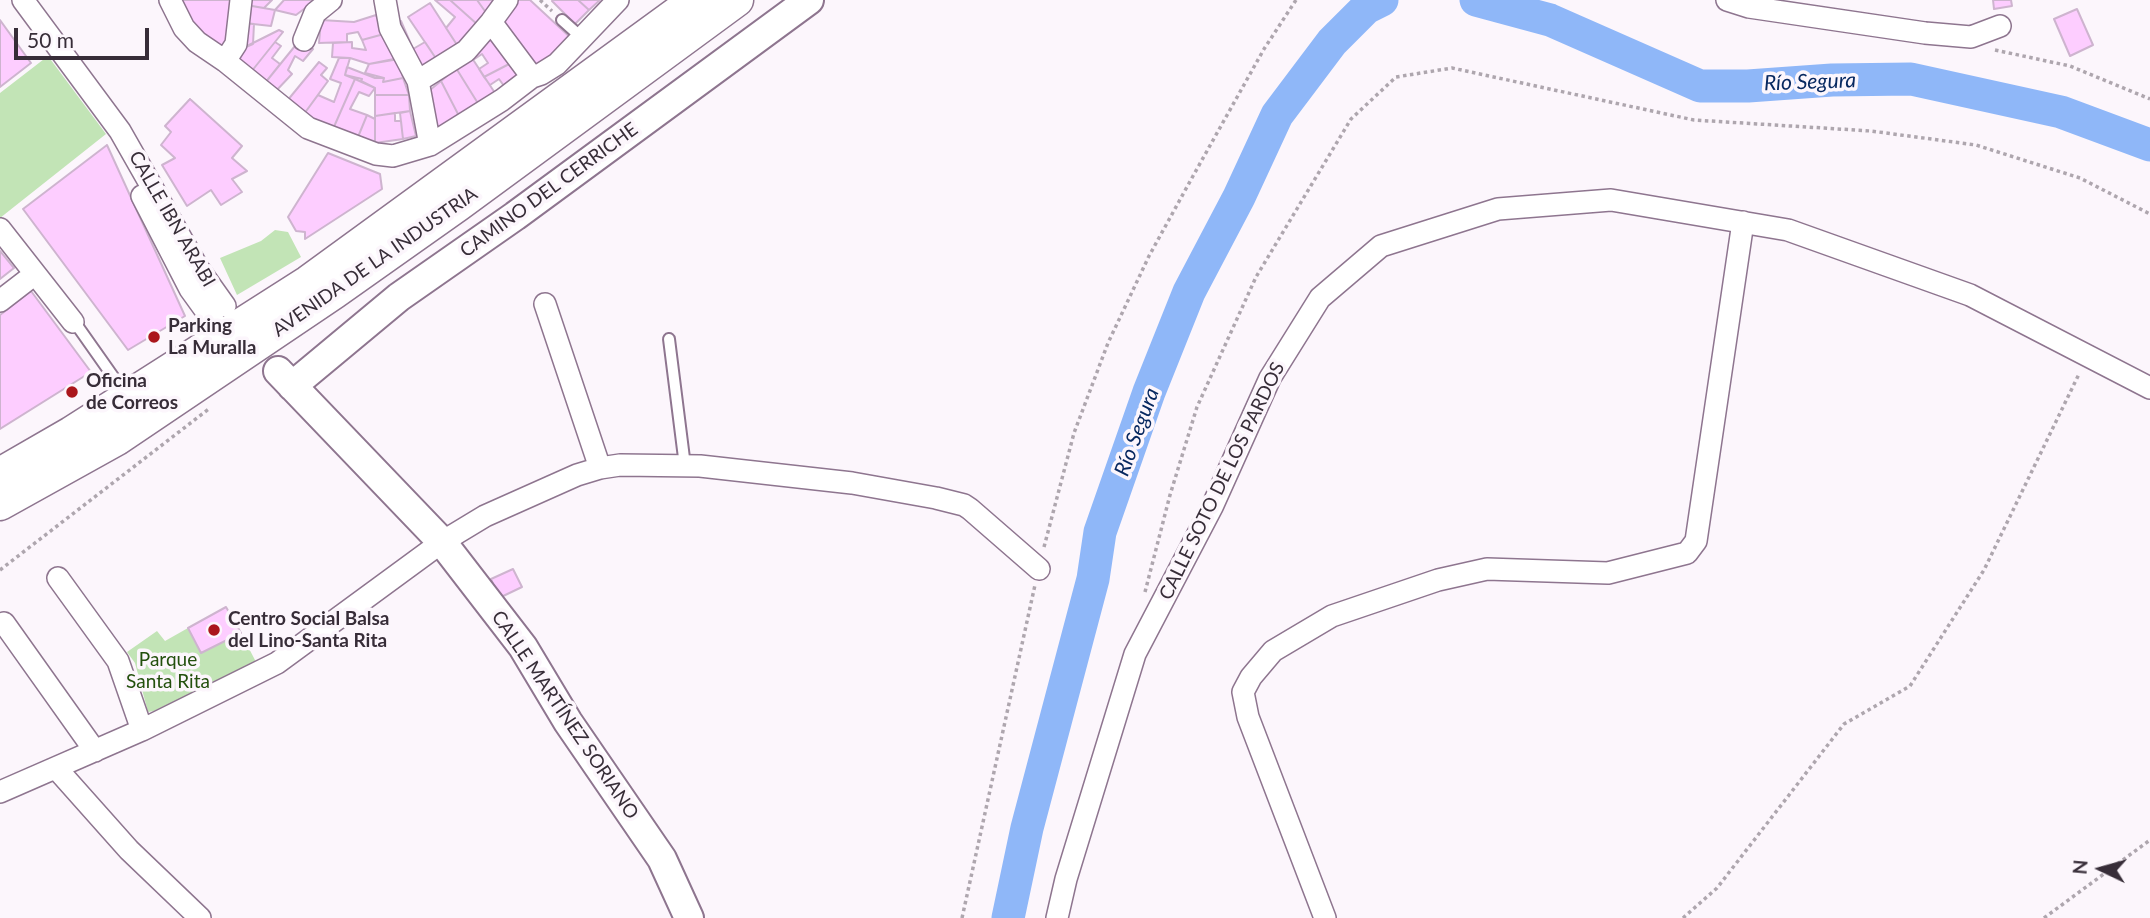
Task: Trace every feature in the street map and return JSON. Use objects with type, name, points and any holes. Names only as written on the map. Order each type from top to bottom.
[{"type":"main road","name":"AVENIDA DE LA INDUSTRIA","points":[[0,474],[127,398],[224,321],[308,282],[695,0]]},
{"type":"main road","name":"AVENIDA DE LA INDUSTRIA","points":[[0,505],[117,439],[335,292],[737,0]]},
{"type":"street","name":"CALLE IBN ARABI","points":[[23,0],[120,131],[198,268],[224,321]]},
{"type":"street","points":[[170,0],[184,28],[197,42],[225,61],[308,128],[376,154],[393,156],[430,145],[502,100],[532,77],[557,64],[618,0]]},
{"type":"street","points":[[225,61],[236,44],[241,0]]},
{"type":"street","points":[[304,40],[315,13],[331,0]]},
{"type":"street","points":[[385,0],[390,28],[418,81],[430,145]]},
{"type":"street","points":[[418,81],[466,51],[507,0]]},
{"type":"street","name":"CAMINO DEL CERRICHE","points":[[285,378],[515,216],[810,0]]},
{"type":"street","points":[[1727,0],[1749,7],[1925,33],[1971,37],[2000,26]]},
{"type":"street","points":[[491,22],[532,77]]},
{"type":"street","name":"CALLE IBN ARABI","points":[[120,131],[129,166],[156,226],[190,289],[224,321]]},
{"type":"street","name":"CALLE SOTO DE LOS PARDOS","points":[[1057,918],[1066,879],[1135,654],[1212,508],[1270,378],[1320,298],[1381,246],[1498,209],[1611,200],[1788,230],[1970,295],[2150,388]]},
{"type":"street","points":[[1325,918],[1248,716],[1243,692],[1251,677],[1273,651],[1332,616],[1438,580],[1487,569],[1608,573],[1687,553],[1696,541],[1743,222]]},
{"type":"street","points":[[0,229],[75,323]]},
{"type":"street","points":[[0,301],[35,274]]},
{"type":"street","points":[[545,304],[600,468]]},
{"type":"street","name":"CALLE MARTÍNEZ SORIANO","points":[[285,378],[442,542],[523,647],[568,722],[662,859],[690,918]]},
{"type":"street","points":[[0,792],[142,730],[277,663],[442,542],[485,516],[576,475],[600,468],[620,465],[685,466],[852,483],[964,505],[1039,569]]},
{"type":"street","points":[[58,578],[118,661],[142,730]]},
{"type":"street","points":[[4,623],[95,751]]},
{"type":"street","points":[[56,768],[130,850],[200,918]]},
{"type":"lane","points":[[562,20],[580,37]]},
{"type":"lane","points":[[75,323],[127,398]]},
{"type":"lane","points":[[669,339],[685,466]]},
{"type":"path","points":[[962,918],[1039,569],[1074,433],[1108,343],[1149,256],[1264,49],[1296,0]]},
{"type":"path","points":[[1971,37],[1993,49],[2070,66],[2150,99]]},
{"type":"path","points":[[1143,598],[1197,407],[1251,287],[1351,119],[1396,77],[1452,68],[1694,120],[1871,131],[1976,145],[2080,178],[2150,214]]},
{"type":"path","points":[[1683,918],[1717,888],[1844,724],[1910,686],[1983,570],[2088,356]]},
{"type":"path","points":[[2044,918],[2150,840]]},
{"type":"green space","points":[[48,56],[106,134],[0,218],[0,93]]},
{"type":"green space","points":[[275,230],[288,232],[301,257],[237,295],[220,258],[261,241]]},
{"type":"green space","name":"Parque Santa Rita","points":[[188,628],[201,653],[241,633],[256,662],[148,712],[135,663],[127,652],[157,631],[165,641]]},
{"type":"building","points":[[177,0],[235,0],[228,44],[222,53],[190,30]]},
{"type":"building","points":[[247,0],[272,0],[264,8],[246,5]]},
{"type":"building","points":[[284,0],[316,0],[296,15],[275,10]]},
{"type":"building","points":[[435,0],[450,0],[478,25],[459,48],[446,28],[455,17]]},
{"type":"building","points":[[450,0],[477,0],[487,14],[478,25]]},
{"type":"building","points":[[477,0],[496,0],[487,14]]},
{"type":"building","points":[[517,0],[530,0],[572,39],[537,72],[497,25]]},
{"type":"building","points":[[578,0],[589,10],[575,24],[552,1]]},
{"type":"building","points":[[578,0],[600,0],[589,10]]},
{"type":"building","points":[[1993,0],[2011,0],[2012,6],[1994,9]]},
{"type":"building","points":[[430,3],[459,48],[439,63],[408,17]]},
{"type":"building","points":[[246,5],[275,10],[271,26],[244,23]]},
{"type":"building","points":[[2077,9],[2093,45],[2070,56],[2054,19]]},
{"type":"building","points":[[376,15],[384,34],[362,40],[358,32],[347,34],[347,42],[319,43],[321,20],[354,22]]},
{"type":"building","points":[[0,20],[31,63],[0,87]]},
{"type":"building","points":[[401,21],[413,49],[425,42],[439,63],[420,76],[394,24]]},
{"type":"building","points":[[244,23],[254,24],[253,44],[241,49]]},
{"type":"building","points":[[279,30],[283,32],[251,72],[234,59],[241,49]]},
{"type":"building","points":[[493,32],[513,62],[484,77],[479,69],[488,63],[482,54],[473,60],[470,55]]},
{"type":"building","points":[[384,34],[394,59],[369,64],[350,58],[332,57],[333,43],[352,42],[352,48],[366,50],[362,40]]},
{"type":"building","points":[[299,41],[313,49],[303,61],[295,56],[288,70],[292,74],[275,92],[265,83]]},
{"type":"building","points":[[275,42],[281,46],[272,58],[280,64],[265,83],[251,72]]},
{"type":"building","points":[[470,55],[495,93],[479,105],[456,68]]},
{"type":"building","points":[[339,58],[350,58],[345,75],[355,79],[333,129],[304,114],[318,95],[334,102],[341,83],[330,79]]},
{"type":"building","points":[[399,59],[403,78],[383,82],[384,78],[365,73],[369,64]]},
{"type":"building","points":[[319,62],[327,68],[321,75],[328,81],[304,114],[287,101]]},
{"type":"building","points":[[513,62],[520,73],[504,86],[499,79],[490,85],[484,77]]},
{"type":"building","points":[[347,67],[375,78],[384,78],[383,82],[403,78],[409,95],[375,95],[375,88],[361,81],[362,79],[345,75]]},
{"type":"building","points":[[456,68],[479,105],[459,116],[441,81]]},
{"type":"building","points":[[355,79],[375,88],[369,96],[359,92],[350,109],[367,115],[358,137],[333,129]]},
{"type":"building","points":[[441,81],[459,116],[437,130],[430,90]]},
{"type":"building","points":[[375,95],[409,95],[410,111],[375,116]]},
{"type":"building","points":[[190,99],[242,146],[232,158],[247,171],[232,179],[242,192],[221,205],[211,190],[187,206],[162,165],[175,158],[161,145],[171,132],[165,126]]},
{"type":"building","points":[[410,111],[416,136],[403,139],[400,113]]},
{"type":"building","points":[[395,113],[395,121],[401,121],[403,139],[375,143],[375,116]]},
{"type":"building","points":[[367,115],[375,119],[375,143],[358,137]]},
{"type":"building","points":[[107,145],[185,316],[128,350],[23,209]]},
{"type":"building","points":[[328,153],[380,174],[382,189],[305,239],[305,232],[296,231],[288,217]]},
{"type":"building","points":[[0,251],[14,268],[0,279]]},
{"type":"building","points":[[31,291],[91,372],[0,429],[0,315]]},
{"type":"building","points":[[513,569],[522,587],[499,598],[491,579]]},
{"type":"building","name":"Centro Social Balsa del Lino-Santa Rita","points":[[226,607],[241,633],[201,653],[188,628]]},
{"type":"waterway","name":"Río Segura","points":[[1008,918],[1027,828],[1093,579],[1100,532],[1149,392],[1189,292],[1239,197],[1277,115],[1332,42],[1366,8],[1382,0]]},
{"type":"waterway","name":"Río Segura","points":[[1476,0],[1550,20],[1700,86],[1911,79],[2061,112],[2150,145]]},
{"type":"place","name":"Parking La Muralla","points":[[154,337]]},
{"type":"place","name":"Oficina de Correos","points":[[72,392]]},
{"type":"place","name":"Centro Social Balsa del Lino-Santa Rita","points":[[214,630]]}]
